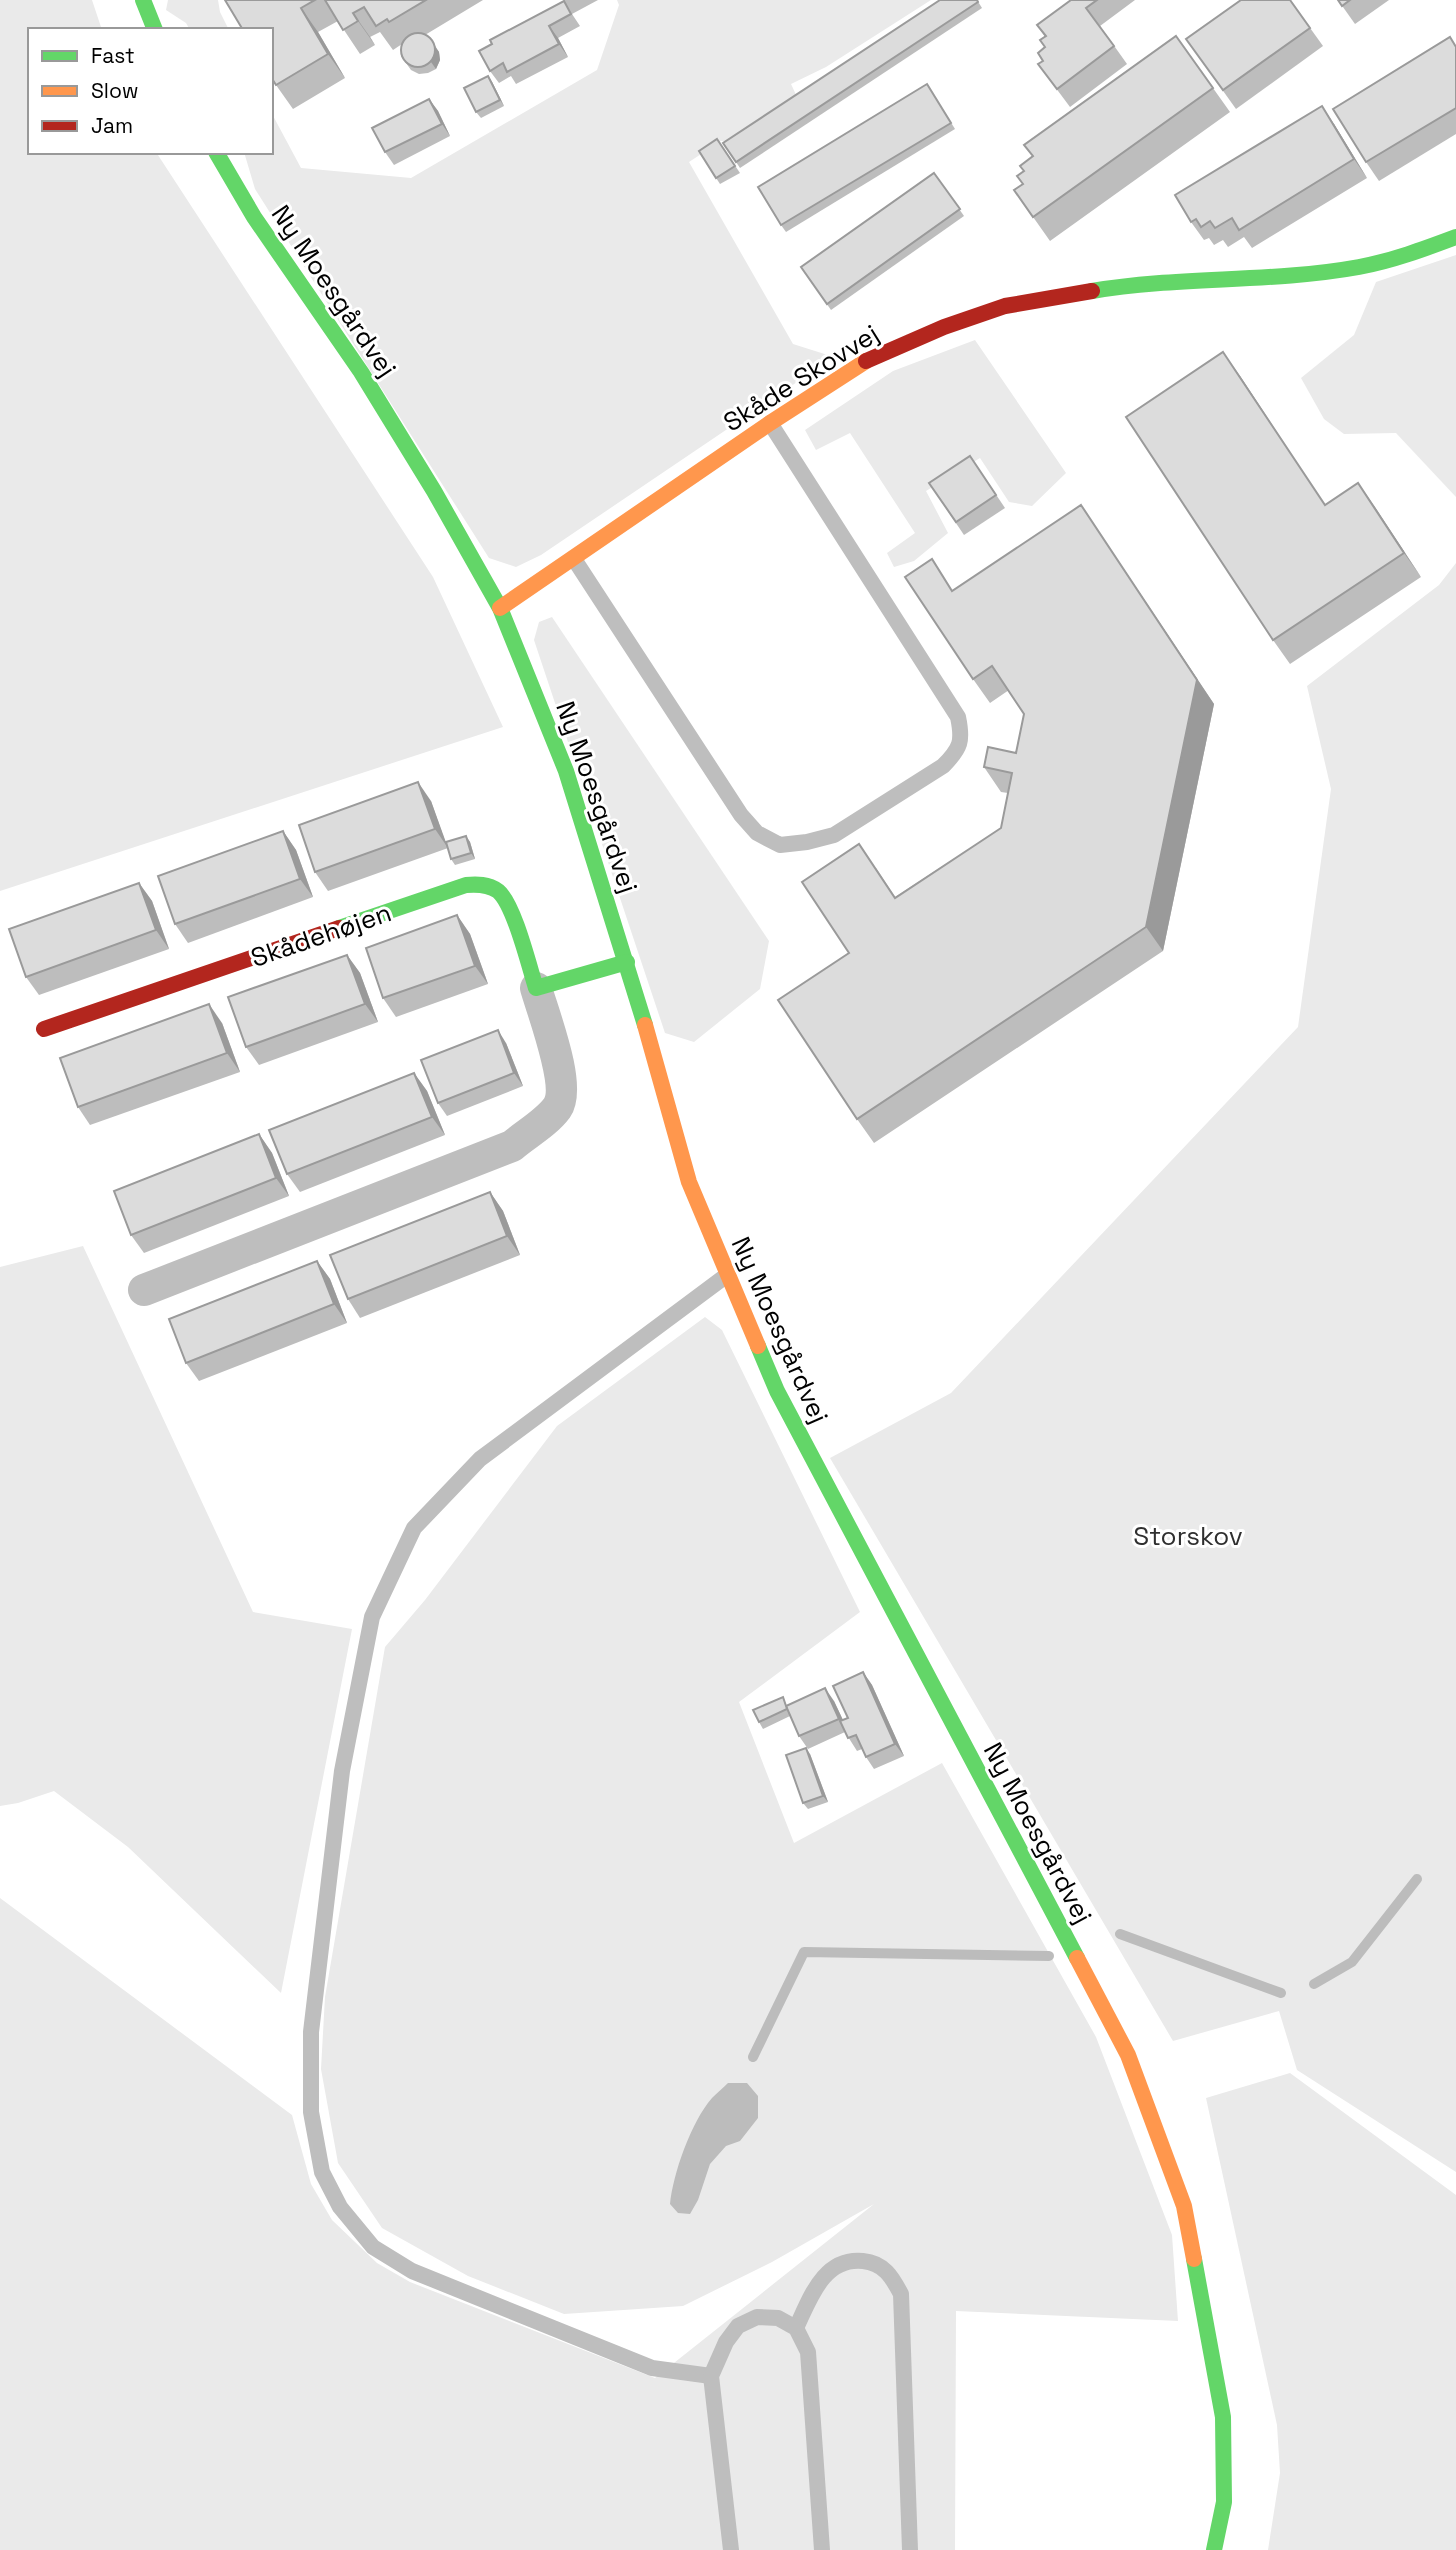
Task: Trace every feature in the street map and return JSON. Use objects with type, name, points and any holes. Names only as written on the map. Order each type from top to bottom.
[{"type":"street","points":[[143,0],[154,28]]},
{"type":"street","name":"Ny Moesgårdvej","points":[[217,154],[254,217],[361,372],[434,491],[500,608],[566,771],[627,962],[689,1182],[777,1391],[1128,2054],[1184,2206],[1223,2417],[1224,2502],[1214,2550]]},
{"type":"street","name":"Skåde Skovvej","points":[[500,608],[770,423],[872,357],[944,327],[1005,306],[1121,286],[1288,276],[1360,267],[1416,252],[1456,237]]},
{"type":"street","name":"Skådehøjen","points":[[44,1029],[466,886],[491,886],[501,892],[508,903],[536,988],[561,1080],[561,1100],[551,1114],[512,1146],[144,1290]]},
{"type":"street","points":[[536,988],[627,962]]},
{"type":"lane","points":[[574,559],[741,816],[757,833],[780,845],[834,835],[943,766],[955,754],[962,737],[958,717],[770,423]]},
{"type":"lane","points":[[710,2376],[652,2368],[412,2271],[373,2246],[340,2207],[323,2172],[312,2112],[312,2032],[342,1771],[372,1617],[414,1528],[480,1459],[727,1275]]},
{"type":"lane","points":[[796,2329],[817,2286],[830,2269],[851,2260],[873,2262],[891,2274],[901,2294],[910,2550]]},
{"type":"lane","points":[[731,2550],[710,2376],[726,2342],[738,2326],[757,2317],[778,2318],[796,2329],[808,2352],[822,2550]]},
{"type":"green space","points":[[0,0],[92,0],[101,28],[28,28],[28,154],[157,154],[433,577],[503,727],[0,891]]},
{"type":"green space","points":[[168,0],[218,0],[220,12],[228,28],[189,28],[186,23],[166,10]]},
{"type":"green space","points":[[617,0],[931,0],[826,67],[791,84],[798,99],[731,142],[721,141],[689,162],[793,344],[834,357],[541,555],[516,567],[489,558],[255,189],[245,154],[273,154],[273,116],[301,168],[411,178],[597,70],[619,5]]},
{"type":"green space","points":[[1456,255],[1456,497],[1396,433],[1344,434],[1324,419],[1301,378],[1354,335],[1376,282]]},
{"type":"green space","points":[[975,340],[1066,473],[1032,506],[1009,502],[980,458],[926,491],[948,533],[914,561],[894,567],[887,553],[915,533],[850,433],[816,450],[805,430],[893,371]]},
{"type":"green space","name":"Storskov","points":[[1456,563],[1456,2172],[1297,2070],[1279,2011],[1173,2041],[830,1458],[951,1393],[1298,1027],[1331,789],[1307,686],[1439,585]]},
{"type":"green space","points":[[552,617],[769,941],[760,989],[694,1042],[665,1033],[534,640],[539,622]]},
{"type":"green space","points":[[83,1246],[253,1612],[352,1629],[281,1993],[128,1847],[54,1791],[0,1806],[0,1267]]},
{"type":"green space","points":[[705,1317],[722,1330],[860,1612],[739,1702],[794,1843],[942,1763],[1096,2037],[1172,2235],[1178,2321],[956,2311],[955,2550],[0,2550],[0,1898],[292,2115],[311,2184],[332,2220],[377,2263],[410,2282],[655,2378],[874,2204],[772,2262],[683,2306],[564,2314],[468,2276],[382,2228],[338,2163],[321,2069],[325,1997],[385,1647],[425,1600],[557,1426]]},
{"type":"green space","points":[[1290,2073],[1456,2195],[1456,2550],[1268,2550],[1280,2473],[1277,2425],[1206,2098]]},
{"type":"shaded area","points":[[728,2083],[747,2083],[758,2096],[758,2118],[740,2141],[726,2146],[710,2164],[698,2200],[690,2214],[678,2213],[670,2204],[684,2149],[704,2108]]},
{"type":"building","points":[[225,0],[315,0],[301,8],[328,54],[276,85],[273,80],[273,28],[242,28]]},
{"type":"building","points":[[325,0],[426,0],[389,22],[387,19],[376,26],[364,7],[353,13],[358,21],[343,30]]},
{"type":"building","points":[[940,0],[978,2],[736,162],[723,143]]},
{"type":"building","points":[[1071,0],[1097,0],[1086,8],[1114,46],[1057,89],[1038,64],[1043,61],[1038,53],[1045,47],[1040,40],[1046,36],[1037,25]]},
{"type":"building","points":[[1241,0],[1290,0],[1310,28],[1223,90],[1186,39]]},
{"type":"building","points":[[1338,0],[1350,0],[1342,6]]},
{"type":"building","points":[[564,1],[571,14],[549,26],[559,44],[507,72],[503,63],[490,71],[479,51],[492,44],[490,40]]},
{"type":"building","points":[[418,33],[430,38],[435,50],[430,62],[418,67],[406,62],[401,50],[406,38]]},
{"type":"building","points":[[1176,36],[1213,88],[1033,217],[1014,190],[1023,184],[1017,176],[1024,171],[1020,166],[1033,156],[1024,145]]},
{"type":"building","points":[[1450,37],[1456,47],[1456,108],[1366,162],[1333,109]]},
{"type":"building","points":[[488,76],[500,100],[476,112],[464,88]]},
{"type":"building","points":[[927,84],[951,123],[781,225],[758,187]]},
{"type":"building","points":[[429,99],[442,124],[385,152],[372,128]]},
{"type":"building","points":[[1322,106],[1354,159],[1239,230],[1232,218],[1215,228],[1210,221],[1201,227],[1196,219],[1191,222],[1175,195]]},
{"type":"building","points":[[717,139],[735,166],[716,178],[699,151]]},
{"type":"building","points":[[934,173],[960,209],[827,304],[801,267]]},
{"type":"building","points":[[1223,352],[1325,505],[1358,483],[1404,553],[1273,640],[1126,417]]},
{"type":"building","points":[[970,456],[996,495],[956,522],[929,483]]},
{"type":"building","points":[[1081,505],[1197,680],[1146,927],[857,1119],[778,1000],[849,953],[802,882],[859,844],[895,898],[1001,828],[1012,773],[984,767],[988,747],[1016,753],[1024,714],[992,666],[973,679],[905,577],[932,559],[952,591]]},
{"type":"building","points":[[418,782],[435,829],[315,872],[299,825]]},
{"type":"building","points":[[283,831],[300,879],[175,924],[158,876]]},
{"type":"building","points":[[466,836],[471,853],[451,859],[446,842]]},
{"type":"building","points":[[139,883],[156,930],[26,977],[9,929]]},
{"type":"building","points":[[457,915],[475,966],[383,998],[366,948]]},
{"type":"building","points":[[347,955],[365,1004],[246,1047],[228,997]]},
{"type":"building","points":[[209,1004],[227,1053],[78,1107],[60,1058]]},
{"type":"building","points":[[498,1030],[514,1073],[438,1103],[421,1060]]},
{"type":"building","points":[[414,1073],[432,1117],[287,1174],[269,1130]]},
{"type":"building","points":[[259,1134],[276,1178],[131,1235],[114,1191]]},
{"type":"building","points":[[490,1192],[507,1236],[348,1299],[330,1255]]},
{"type":"building","points":[[317,1261],[334,1304],[186,1363],[169,1319]]},
{"type":"building","points":[[863,1672],[895,1744],[866,1757],[856,1735],[848,1738],[840,1721],[848,1718],[833,1686]]},
{"type":"building","points":[[825,1688],[839,1719],[799,1736],[786,1706]]},
{"type":"building","points":[[783,1697],[787,1709],[759,1722],[753,1710]]},
{"type":"building","points":[[806,1748],[823,1796],[803,1803],[786,1755]]},
{"type":"waterway","points":[[1314,1984],[1352,1962],[1417,1879]]},
{"type":"waterway","points":[[1120,1934],[1281,1993]]},
{"type":"waterway","points":[[753,2057],[804,1952],[1049,1956]]},
{"type":"traffic: fast","points":[[143,0],[154,28]]},
{"type":"traffic: fast","points":[[217,154],[254,217],[361,372],[434,491],[500,608],[566,771],[645,1025]]},
{"type":"traffic: fast","points":[[1092,291],[1158,283],[1326,272],[1384,261],[1456,237]]},
{"type":"traffic: fast","points":[[339,928],[466,885],[482,885],[498,891],[510,909],[536,988],[627,962]]},
{"type":"traffic: fast","points":[[758,1346],[777,1391],[1077,1958]]},
{"type":"traffic: fast","points":[[1194,2259],[1223,2417],[1224,2502],[1214,2550]]},
{"type":"traffic: slow","points":[[500,608],[770,423],[866,361]]},
{"type":"traffic: slow","points":[[645,1025],[689,1182],[758,1346]]},
{"type":"traffic: slow","points":[[1077,1958],[1128,2055],[1184,2206],[1194,2259]]},
{"type":"traffic: jam","points":[[866,361],[944,327],[1005,306],[1092,291]]},
{"type":"traffic: jam","points":[[44,1029],[339,928]]}]
